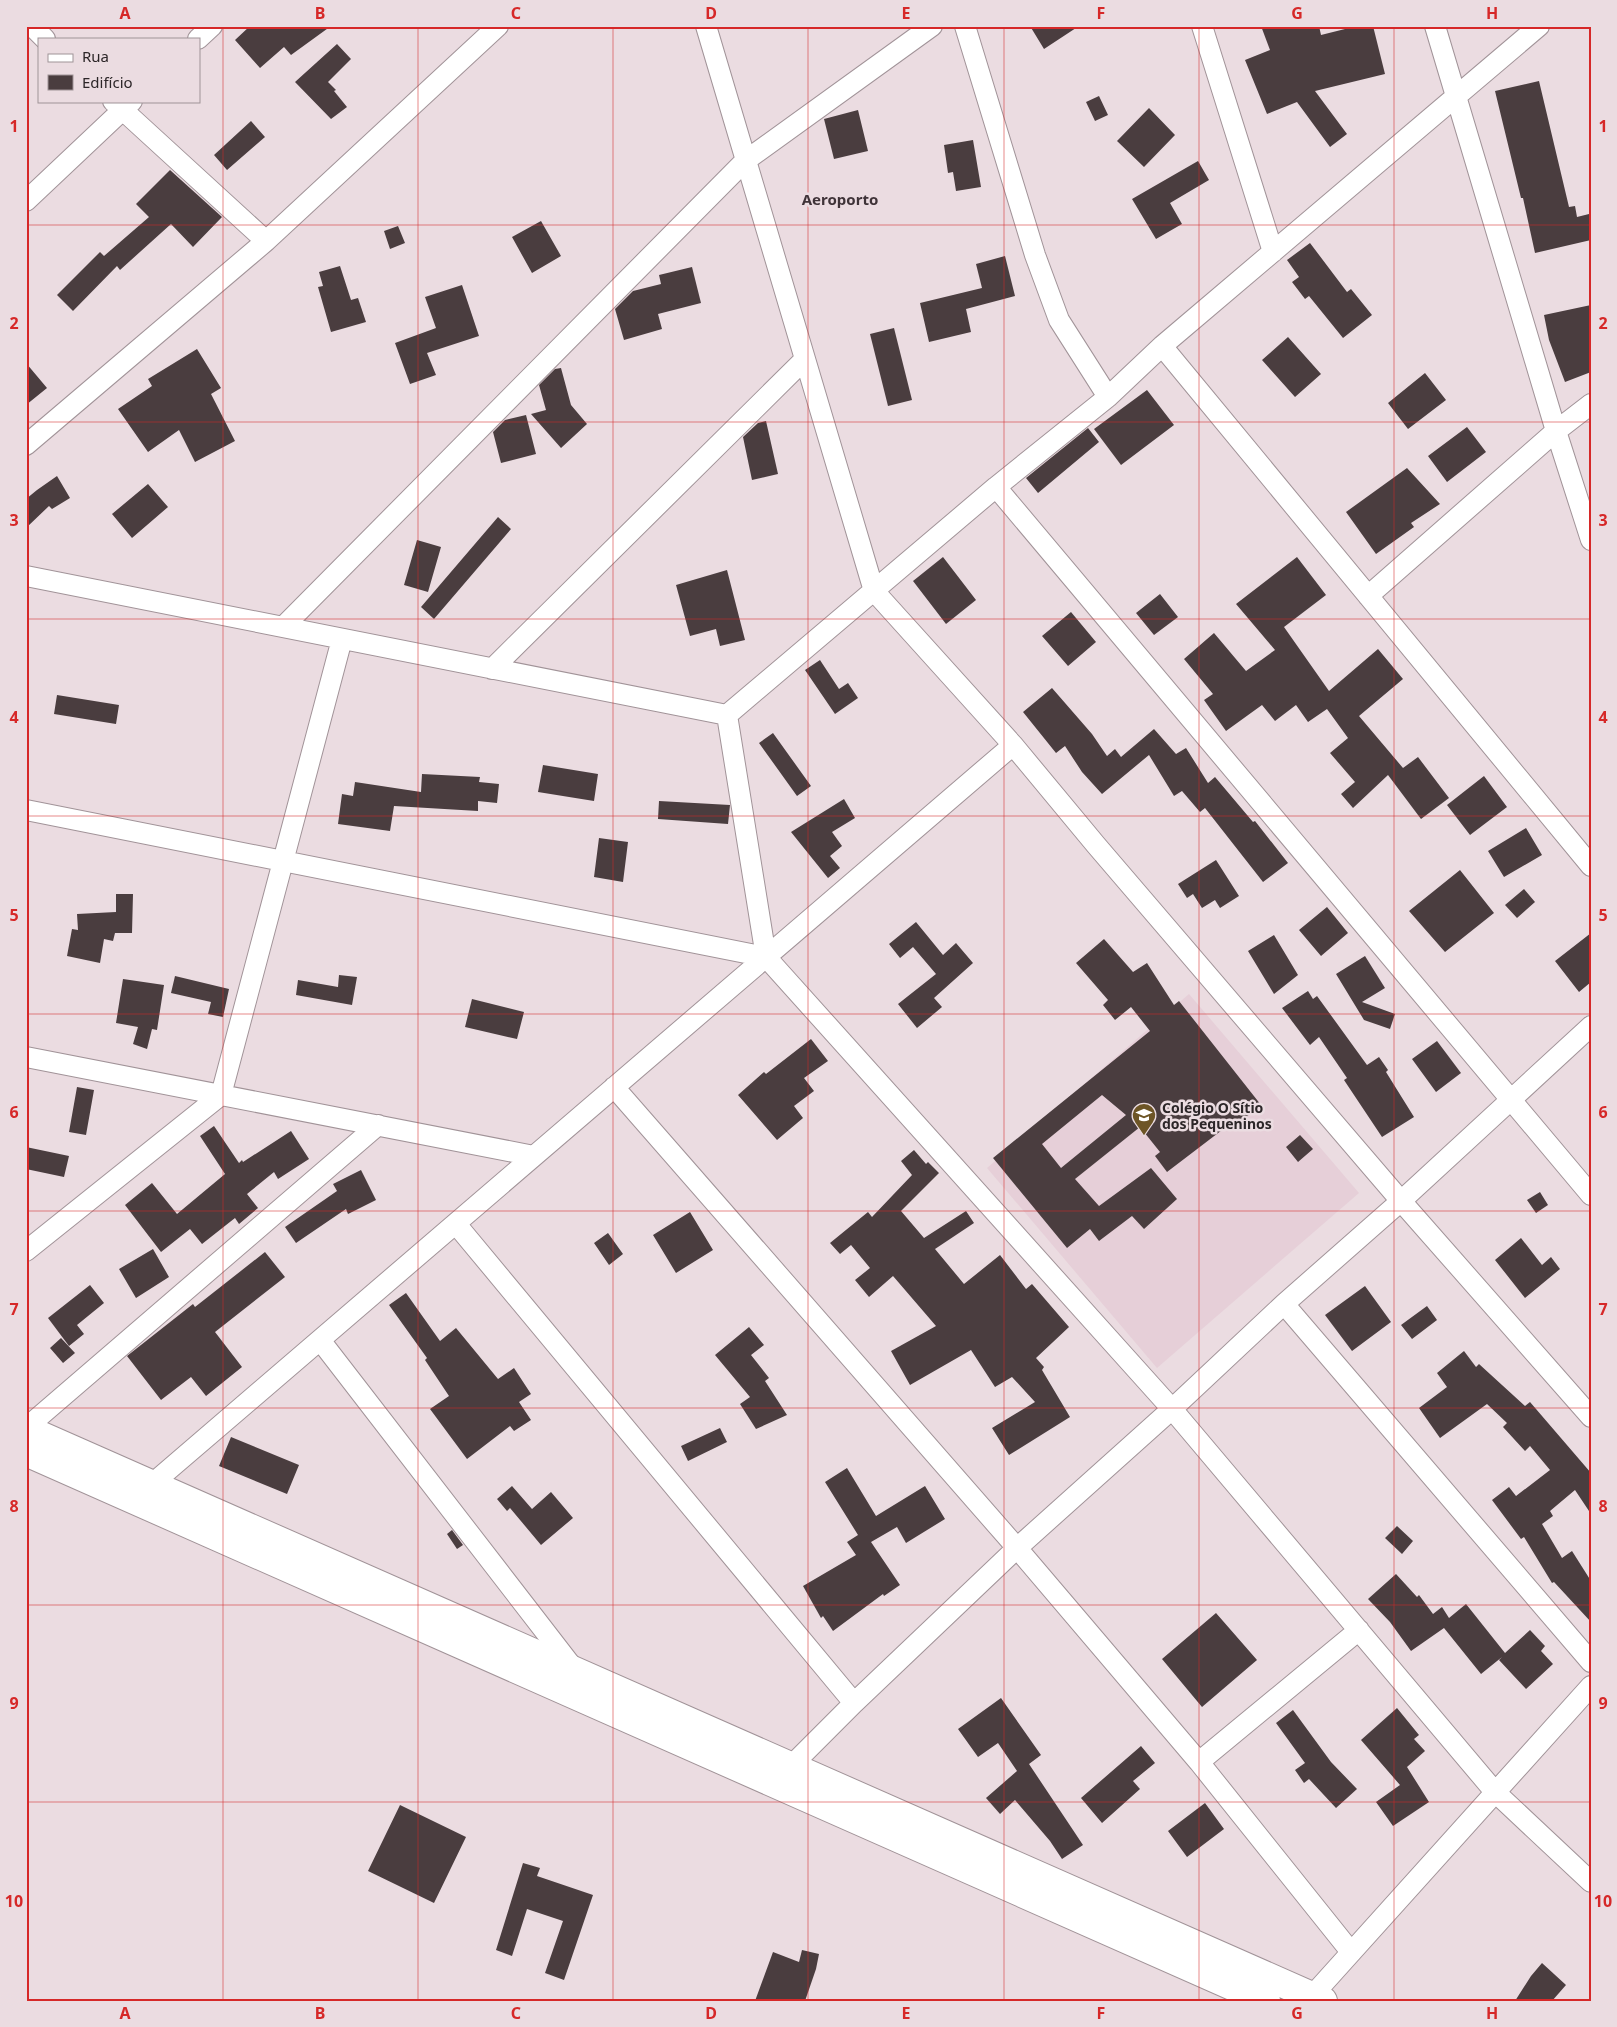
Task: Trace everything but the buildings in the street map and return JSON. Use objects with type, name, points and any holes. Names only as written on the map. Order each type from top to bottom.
[{"type":"street","points":[[32,26],[44,38]]},
{"type":"street","points":[[199,38],[212,26]]},
{"type":"street","points":[[26,445],[266,241],[498,26]]},
{"type":"street","points":[[706,26],[874,591],[1013,745],[1096,845],[1401,1201],[1591,1417]]},
{"type":"street","points":[[283,627],[745,161],[932,26]]},
{"type":"street","points":[[965,26],[1035,255],[1059,320],[1108,397]]},
{"type":"street","points":[[1202,26],[1273,252]]},
{"type":"street","points":[[1435,26],[1556,431],[1591,540]]},
{"type":"street","points":[[727,715],[996,487],[1108,397],[1162,346],[1539,26]]},
{"type":"street","points":[[26,201],[122,104],[266,241]]},
{"type":"street","points":[[1162,346],[1591,866]]},
{"type":"street","points":[[492,669],[805,359]]},
{"type":"street","points":[[1368,596],[1556,431],[1591,404]]},
{"type":"street","points":[[996,487],[1591,1195]]},
{"type":"street","points":[[26,576],[727,715]]},
{"type":"street","points":[[26,1251],[221,1095],[342,639]]},
{"type":"street","points":[[727,715],[766,956],[1172,1409],[1495,1792],[1591,1882]]},
{"type":"street","points":[[152,1484],[1013,745]]},
{"type":"street","points":[[26,810],[766,956]]},
{"type":"street","points":[[783,1775],[854,1703],[1017,1548],[1172,1409],[1284,1304],[1401,1201],[1591,1026]]},
{"type":"street","points":[[26,1057],[534,1156]]},
{"type":"street","points":[[614,1087],[1017,1548],[1199,1762],[1351,1952]]},
{"type":"street","points":[[378,1125],[26,1428],[575,1670],[783,1775],[1266,2001]]},
{"type":"street","points":[[456,1224],[854,1703]]},
{"type":"street","points":[[1284,1304],[1591,1662]]},
{"type":"street","points":[[320,1340],[575,1670]]},
{"type":"street","points":[[26,1452],[783,1775],[1317,1998],[1351,1952],[1591,1686]]},
{"type":"street","points":[[1199,1762],[1359,1630]]},
{"type":"shaded area","points":[[1189,994],[1359,1193],[1157,1368],[987,1168]]},
{"type":"place","name":"Colégio O Sítio dos Pequeninos","points":[[1144,1136]]},
{"type":"district","name":"Aeroporto","points":[[840,199]]}]
